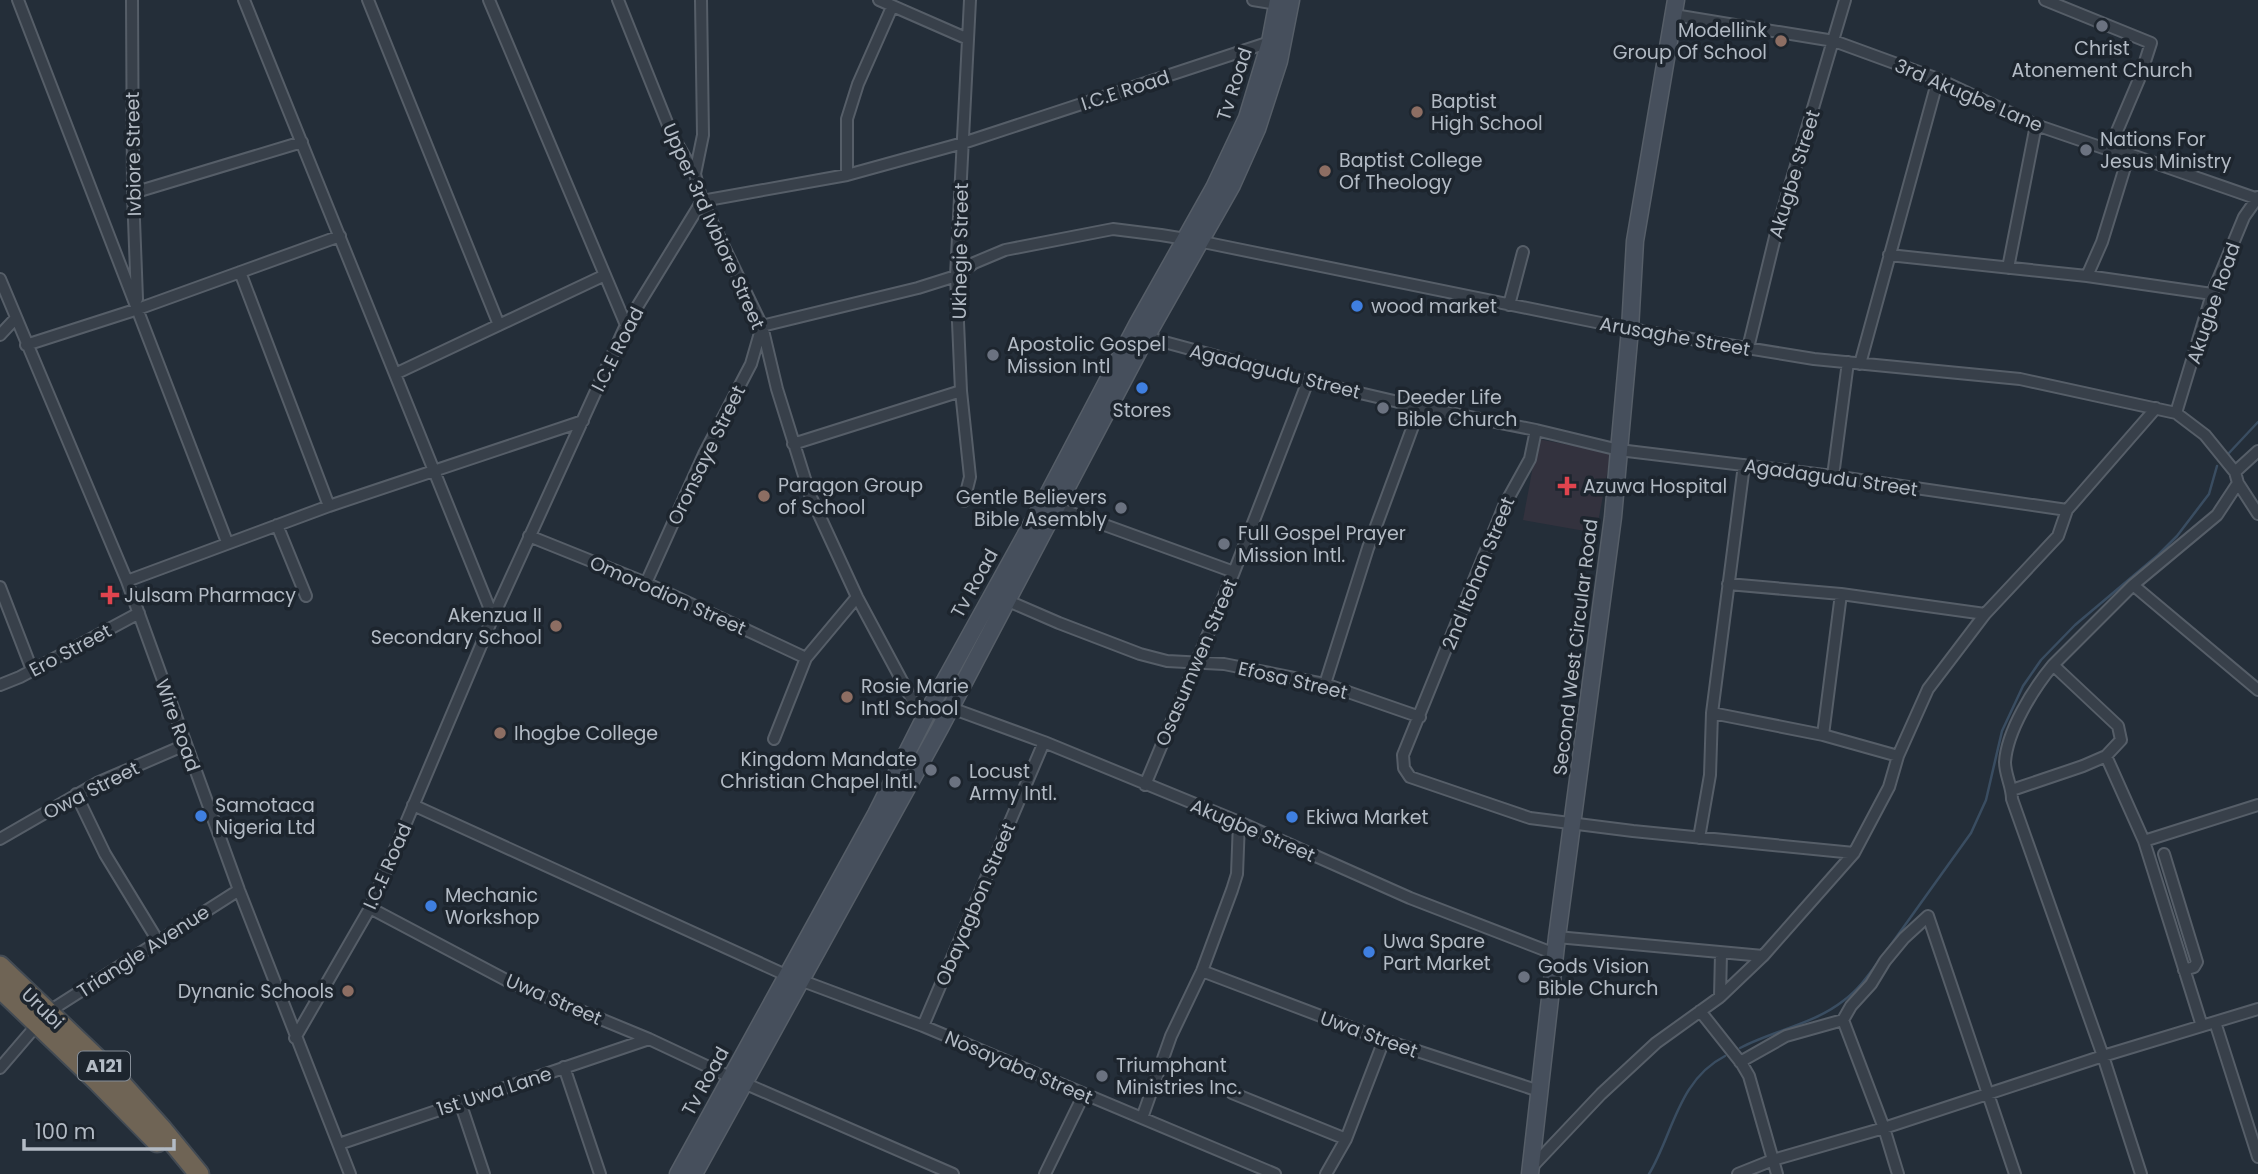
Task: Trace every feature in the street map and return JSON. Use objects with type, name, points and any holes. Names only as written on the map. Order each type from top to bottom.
[{"type":"highway","name":"Urubi","points":[[0,966],[182,1174]]},
{"type":"highway","name":"Urubi","points":[[0,988],[110,1071],[199,1174]]},
{"type":"street","points":[[18,0],[227,542]]},
{"type":"street","name":"Ivbiore Street","points":[[132,0],[133,193],[138,309]]},
{"type":"street","points":[[244,0],[493,617]]},
{"type":"street","points":[[368,0],[499,325]]},
{"type":"street","points":[[489,0],[626,325]]},
{"type":"street","name":"Upper 3rd Ivbiore Street","points":[[618,0],[672,135],[695,174],[702,201],[762,326],[793,443],[810,495],[857,597],[924,722]]},
{"type":"street","points":[[695,174],[703,135],[701,0]]},
{"type":"street","points":[[879,0],[968,39]]},
{"type":"street","name":"Ukhegie Street","points":[[964,501],[970,477],[961,391],[956,275],[970,0]]},
{"type":"street","points":[[1254,0],[1282,1]]},
{"type":"street","name":"Akugbe Street","points":[[1748,348],[1776,233],[1845,0]]},
{"type":"street","points":[[2045,0],[2151,43],[2140,77],[2109,150]]},
{"type":"street","name":"Tv Road","points":[[678,1174],[737,1080],[911,780],[1146,337],[1247,118],[1282,1]]},
{"type":"street","name":"Tv Road","points":[[794,978],[895,775],[1137,325],[1232,185],[1257,129],[1279,61],[1282,1]]},
{"type":"street","points":[[847,174],[847,119],[858,83],[892,7]]},
{"type":"street","name":"3rd Akugbe Lane","points":[[1675,8],[1834,41],[1938,79],[2036,125],[2109,150],[2129,153],[2258,198]]},
{"type":"street","name":"Second West Circular Road","points":[[1531,1171],[1556,946],[1613,517],[1630,329],[1634,241],[1675,8]]},
{"type":"street","name":"I.C.E Road","points":[[295,1038],[370,908],[493,617],[626,325],[702,201],[847,174],[963,143],[1270,42]]},
{"type":"street","points":[[1860,363],[1938,79]]},
{"type":"street","points":[[2008,268],[2036,125]]},
{"type":"street","points":[[133,193],[302,142]]},
{"type":"street","points":[[2087,276],[2102,242],[2129,153]]},
{"type":"street","name":"Akugbe Road","points":[[2176,413],[2212,294],[2244,218],[2258,198]]},
{"type":"street","name":"Arusaghe Street","points":[[762,326],[918,288],[956,275],[974,262],[1005,250],[1113,229],[1193,240],[1630,329],[1848,362],[2020,379],[2176,413]]},
{"type":"street","points":[[26,345],[138,309],[340,236]]},
{"type":"street","points":[[1509,305],[1523,252]]},
{"type":"street","points":[[1889,255],[2087,276],[2212,294]]},
{"type":"street","points":[[240,272],[329,506]]},
{"type":"street","points":[[395,374],[605,275]]},
{"type":"street","name":"Wire Road","points":[[0,279],[127,581],[239,890],[350,1174]]},
{"type":"street","points":[[0,335],[15,320]]},
{"type":"street","name":"Oronsaye Street","points":[[646,583],[704,454],[751,364],[762,326]]},
{"type":"street","name":"Agadagudu Street","points":[[1146,337],[1308,381],[1619,450],[1833,476],[2067,510]]},
{"type":"street","points":[[1833,476],[1848,362]]},
{"type":"street","name":"Osasumwen Street","points":[[1145,785],[1234,572],[1308,381]]},
{"type":"street","points":[[793,443],[961,391]]},
{"type":"street","points":[[1325,684],[1368,548],[1420,407]]},
{"type":"street","points":[[1531,1171],[1601,1094],[1656,1043],[1720,997],[1763,956],[1854,853],[1889,787],[1898,756],[1928,689],[1985,614],[2058,536],[2067,510],[2155,408]]},
{"type":"street","points":[[2176,413],[2205,435],[2258,514]]},
{"type":"street","points":[[127,581],[329,506],[583,421]]},
{"type":"street","name":"2nd Itohan Street","points":[[1536,430],[1530,459],[1504,506],[1403,755],[1404,768],[1410,777],[1530,818],[1574,824]]},
{"type":"street","points":[[2141,1174],[2103,1056],[2017,812],[2006,774],[2009,742],[2015,726],[2053,665],[2133,585],[2217,515],[2236,478],[2258,451]]},
{"type":"street","points":[[1699,838],[1710,775],[1712,713],[1744,465]]},
{"type":"street","points":[[1055,507],[1234,572]]},
{"type":"street","points":[[277,525],[306,596]]},
{"type":"street","name":"Omorodion Street","points":[[529,536],[646,583],[806,658]]},
{"type":"street","points":[[1728,584],[1841,594],[1985,614]]},
{"type":"street","points":[[2133,585],[2258,690]]},
{"type":"street","points":[[0,587],[32,670]]},
{"type":"street","points":[[1823,735],[1841,594]]},
{"type":"street","points":[[774,739],[806,658],[857,597]]},
{"type":"street","name":"Efosa Street","points":[[1006,600],[1059,623],[1167,661],[1224,664],[1325,684],[1420,717]]},
{"type":"street","name":"Ero Street","points":[[0,685],[139,613]]},
{"type":"street","points":[[2012,790],[2083,766],[2106,755],[2121,740],[2118,726],[2053,665]]},
{"type":"street","name":"Akugbe Street","points":[[951,708],[1044,742],[1239,822],[1410,898],[1556,946],[1763,956]]},
{"type":"street","points":[[1712,713],[1823,735],[1898,756]]},
{"type":"street","name":"Obayagbon Street","points":[[923,1026],[1044,742]]},
{"type":"street","name":"Owa Street","points":[[0,839],[76,794],[185,745]]},
{"type":"street","points":[[2106,755],[2144,841],[2202,1026]]},
{"type":"street","points":[[895,775],[911,780]]},
{"type":"street","points":[[76,794],[105,854],[159,942]]},
{"type":"street","name":"Nosayaba Street","points":[[413,805],[794,978],[923,1026],[1275,1174]]},
{"type":"street","points":[[2144,841],[2258,805]]},
{"type":"street","points":[[1142,1118],[1171,1036],[1202,971],[1237,874],[1239,822]]},
{"type":"street","points":[[1574,824],[1854,853]]},
{"type":"street","points":[[2164,854],[2197,962],[2194,967],[2183,970]]},
{"type":"street","name":"Triangle Avenue","points":[[0,1068],[43,1018],[239,890]]},
{"type":"street","name":"Uwa Street","points":[[370,908],[506,980],[649,1039],[953,1174]]},
{"type":"street","points":[[1740,1062],[1786,1036],[1843,1020],[1885,961],[1904,938],[1928,916],[2015,1174]]},
{"type":"street","points":[[1720,997],[1721,953]]},
{"type":"street","name":"Uwa Street","points":[[1202,971],[1384,1040],[1539,1091]]},
{"type":"street","points":[[1738,1174],[1773,1160],[1884,1128],[2103,1056],[2258,1009]]},
{"type":"street","points":[[1700,1011],[1748,1076],[1777,1174]]},
{"type":"street","points":[[1843,1020],[1884,1128],[1898,1174]]},
{"type":"street","points":[[2215,1022],[2258,1157]]},
{"type":"street","name":"1st Uwa Lane","points":[[339,1144],[649,1039]]},
{"type":"street","points":[[1326,1174],[1346,1139],[1384,1040]]},
{"type":"street","points":[[564,1067],[600,1174]]},
{"type":"street","name":"Tv Road","points":[[694,1174],[737,1080]]},
{"type":"street","points":[[1232,1093],[1346,1139]]},
{"type":"street","points":[[1045,1174],[1084,1094]]},
{"type":"street","points":[[460,1102],[484,1174]]},
{"type":"shaded area","name":"Azuwa Hospital","points":[[1538,439],[1611,453],[1596,533],[1523,520]]},
{"type":"waterway","points":[[2229,453],[2258,422]]},
{"type":"waterway","points":[[1885,953],[1971,833],[1986,800],[2002,731],[2023,686],[2041,660],[2075,625],[2177,536],[2209,494],[2217,466]]},
{"type":"waterway","points":[[1740,1048],[1832,1009],[1853,992],[1879,961]]},
{"type":"waterway","points":[[1649,1174],[1687,1093],[1709,1066],[1725,1056]]},
{"type":"place","name":"Christ Atonement Church","points":[[2102,26]]},
{"type":"place","name":"Modellink Group Of School","points":[[1781,41]]},
{"type":"place","name":"Baptist High School","points":[[1417,112]]},
{"type":"place","name":"Nations For Jesus Ministry","points":[[2086,150]]},
{"type":"place","name":"Baptist College Of Theology","points":[[1325,171]]},
{"type":"place","name":"wood market","points":[[1357,306]]},
{"type":"place","name":"Apostolic Gospel Mission Intl","points":[[993,355]]},
{"type":"place","name":"Stores","points":[[1142,388]]},
{"type":"place","name":"Deeder Life Bible Church","points":[[1383,408]]},
{"type":"place","name":"Azuwa Hospital","points":[[1567,486]]},
{"type":"place","name":"Paragon Group of School","points":[[764,496]]},
{"type":"place","name":"Gentle Believers Bible Asembly","points":[[1121,508]]},
{"type":"place","name":"Full Gospel Prayer Mission Intl.","points":[[1224,544]]},
{"type":"place","name":"Julsam Pharmacy","points":[[110,595]]},
{"type":"place","name":"Akenzua II Secondary School","points":[[556,626]]},
{"type":"place","name":"Rosie Marie Intl School","points":[[847,697]]},
{"type":"place","name":"Ihogbe College","points":[[500,733]]},
{"type":"place","name":"Kingdom Mandate Christian Chapel Intl.","points":[[931,770]]},
{"type":"place","name":"Locust Army Intl.","points":[[955,782]]},
{"type":"place","name":"Samotaca Nigeria Ltd","points":[[201,816]]},
{"type":"place","name":"Ekiwa Market","points":[[1292,817]]},
{"type":"place","name":"Mechanic Workshop","points":[[431,906]]},
{"type":"place","name":"Uwa Spare Part Market","points":[[1369,952]]},
{"type":"place","name":"Gods Vision Bible Church","points":[[1524,977]]},
{"type":"place","name":"Dynanic Schools","points":[[348,991]]},
{"type":"place","name":"Triumphant Ministries Inc.","points":[[1102,1076]]}]
